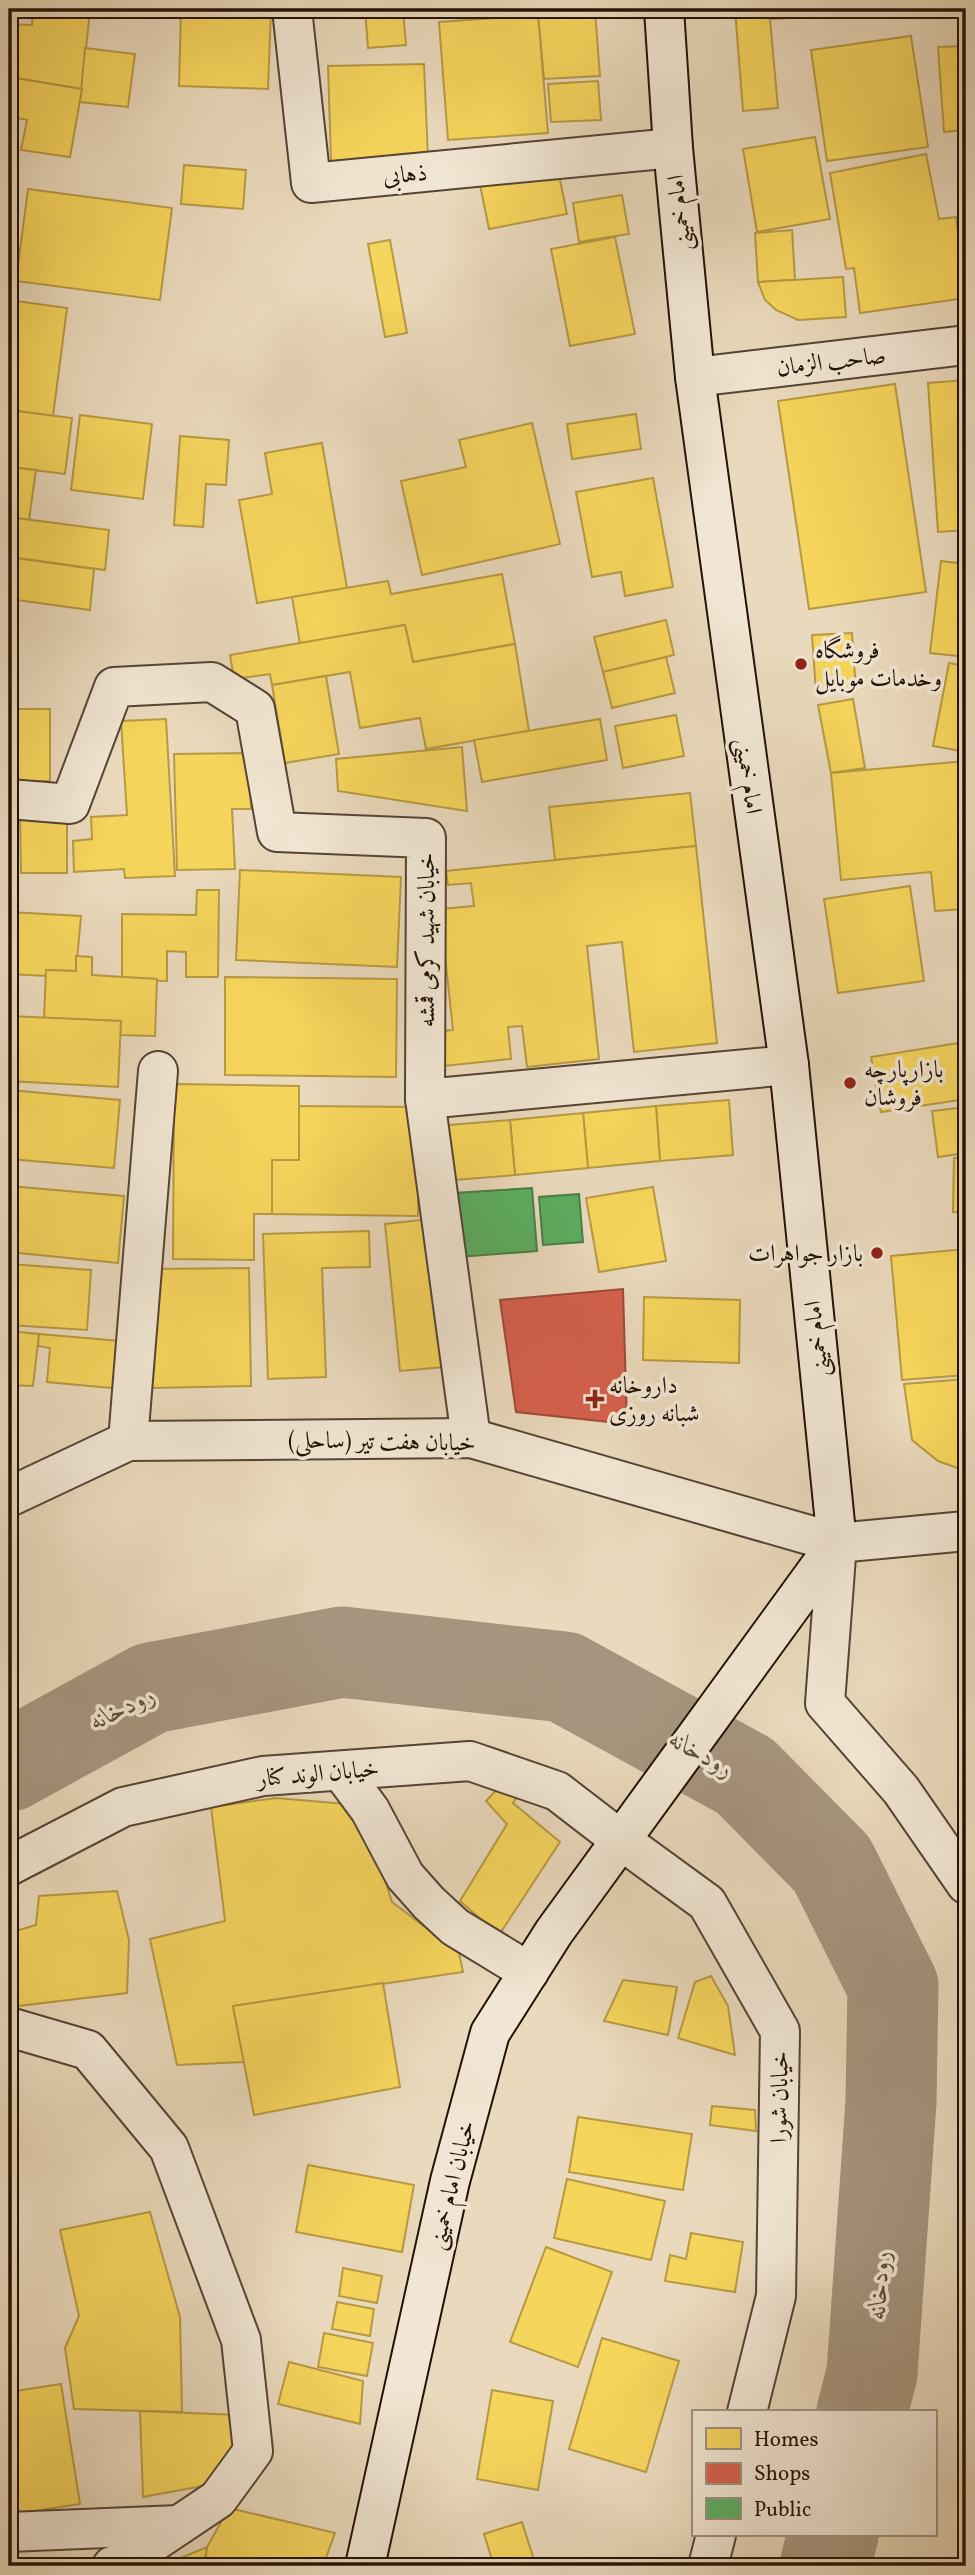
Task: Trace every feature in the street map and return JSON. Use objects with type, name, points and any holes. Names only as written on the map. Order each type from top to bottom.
[{"type":"street","name":"ذهابی","points":[[292,9],[311,183],[673,148]]},
{"type":"street","name":"امام خمینی","points":[[664,9],[673,148],[695,377],[789,1065],[837,1543],[825,1703],[901,1790],[966,1884]]},
{"type":"street","name":"صاحب الزمان","points":[[695,377],[966,345]]},
{"type":"street","name":"خیابان شهید کرمی قمشه","points":[[9,799],[70,804],[114,687],[212,682],[255,709],[277,832],[426,838],[425,1100],[471,1438]]},
{"type":"street","points":[[425,1100],[789,1065]]},
{"type":"street","points":[[128,1441],[158,1071]]},
{"type":"street","name":"خیابان هفت تیر (ساحلی)","points":[[9,1497],[128,1441],[471,1438],[837,1543]]},
{"type":"street","points":[[837,1543],[966,1531]]},
{"type":"street","name":"خیابان امام خمینی","points":[[365,2566],[450,2181],[490,2033],[529,1972],[837,1543]]},
{"type":"street","name":"خیابان الوند کنار","points":[[9,1866],[123,1807],[263,1776],[470,1760],[557,1791],[622,1841]]},
{"type":"street","points":[[341,1771],[370,1810],[405,1876],[429,1903],[455,1927],[529,1972]]},
{"type":"street","name":"خیابان شورا","points":[[622,1841],[707,1903],[780,2031],[776,2296],[748,2410]]},
{"type":"street","points":[[9,2027],[88,2050],[169,2148],[241,2340],[253,2451],[218,2499],[124,2562],[112,2566]]},
{"type":"street","points":[[9,2532],[179,2525]]},
{"type":"street","points":[[708,2566],[716,2536]]},
{"type":"building: Homes","points":[[9,9],[18,9],[18,24],[9,24]]},
{"type":"building: Homes","points":[[33,9],[90,9],[82,89],[9,77],[9,24],[32,25]]},
{"type":"building: Homes","points":[[181,9],[271,9],[268,89],[179,86]]},
{"type":"building: Homes","points":[[365,9],[403,9],[406,45],[368,48]]},
{"type":"building: Homes","points":[[503,9],[595,9],[595,11],[504,18]]},
{"type":"building: Homes","points":[[735,9],[786,9],[787,18],[770,19],[778,108],[743,111]]},
{"type":"building: Homes","points":[[595,11],[600,76],[544,79],[538,15]]},
{"type":"building: Homes","points":[[538,15],[548,133],[448,140],[439,22]]},
{"type":"building: Homes","points":[[911,36],[928,147],[827,161],[811,50]]},
{"type":"building: Homes","points":[[966,46],[966,130],[944,132],[938,47]]},
{"type":"building: Homes","points":[[85,48],[135,54],[128,107],[80,102]]},
{"type":"building: Homes","points":[[424,64],[428,158],[331,161],[328,66]]},
{"type":"building: Homes","points":[[9,77],[82,89],[70,157],[21,150],[27,120],[9,116]]},
{"type":"building: Homes","points":[[598,81],[601,120],[551,122],[548,84]]},
{"type":"building: Homes","points":[[815,137],[830,219],[757,232],[743,149]]},
{"type":"building: Homes","points":[[926,154],[939,219],[956,217],[966,298],[860,313],[854,268],[846,269],[830,173]]},
{"type":"building: Homes","points":[[184,165],[246,170],[243,209],[181,204]]},
{"type":"building: Homes","points":[[558,170],[567,214],[489,229],[480,185]]},
{"type":"building: Homes","points":[[28,189],[172,208],[160,300],[16,281]]},
{"type":"building: Homes","points":[[622,195],[629,234],[579,242],[573,203]]},
{"type":"building: Homes","points":[[792,230],[795,280],[758,282],[755,233]]},
{"type":"building: Homes","points":[[615,237],[635,334],[570,346],[551,249]]},
{"type":"building: Homes","points":[[390,240],[407,333],[385,337],[368,244]]},
{"type":"building: Homes","points":[[843,277],[846,317],[798,320],[776,310],[765,300],[758,282]]},
{"type":"building: Homes","points":[[9,300],[67,308],[53,416],[9,410]]},
{"type":"building: Homes","points":[[966,380],[966,530],[938,532],[928,383]]},
{"type":"building: Homes","points":[[895,384],[926,592],[809,609],[778,401]]},
{"type":"building: Homes","points":[[9,410],[72,418],[65,474],[9,467]]},
{"type":"building: Homes","points":[[636,414],[641,449],[572,459],[567,424]]},
{"type":"building: Homes","points":[[80,415],[152,424],[143,499],[71,490]]},
{"type":"building: Homes","points":[[532,423],[560,544],[422,575],[401,481],[466,467],[459,440]]},
{"type":"building: Homes","points":[[180,436],[229,440],[226,485],[206,484],[203,527],[174,525]]},
{"type":"building: Homes","points":[[322,443],[347,588],[257,603],[239,500],[272,494],[265,453]]},
{"type":"building: Homes","points":[[9,467],[36,470],[29,520],[9,517]]},
{"type":"building: Homes","points":[[653,478],[673,587],[625,596],[621,572],[592,577],[576,492]]},
{"type":"building: Homes","points":[[9,517],[109,530],[105,570],[9,557]]},
{"type":"building: Homes","points":[[9,557],[94,569],[90,610],[9,599]]},
{"type":"building: Homes","points":[[941,561],[966,564],[966,657],[930,653]]},
{"type":"building: Homes","points":[[502,574],[515,644],[413,662],[405,625],[300,644],[292,597],[388,581],[391,594]]},
{"type":"building: Homes","points":[[666,620],[674,655],[603,672],[594,637]]},
{"type":"building: Homes","points":[[405,625],[413,662],[515,644],[529,731],[426,749],[420,718],[360,728],[350,672],[272,685],[270,674],[234,679],[230,655]]},
{"type":"building: Homes","points":[[852,633],[856,691],[816,693],[812,635]]},
{"type":"building: Homes","points":[[666,657],[675,693],[612,708],[603,672]]},
{"type":"building: Homes","points":[[949,663],[966,666],[966,752],[933,746]]},
{"type":"building: Homes","points":[[326,676],[339,754],[285,763],[272,685]]},
{"type":"building: Homes","points":[[853,699],[865,768],[831,773],[818,705]]},
{"type":"building: Homes","points":[[9,709],[50,709],[50,781],[9,781]]},
{"type":"building: Homes","points":[[676,715],[684,756],[623,768],[615,726]]},
{"type":"building: Homes","points":[[166,719],[175,876],[125,878],[124,869],[74,872],[73,841],[92,839],[91,817],[127,815],[121,721]]},
{"type":"building: Homes","points":[[600,719],[607,760],[482,782],[474,740]]},
{"type":"building: Homes","points":[[462,747],[467,811],[338,791],[336,759]]},
{"type":"building: Homes","points":[[249,753],[251,809],[232,809],[235,869],[177,870],[174,754]]},
{"type":"building: Homes","points":[[966,761],[966,909],[935,911],[931,872],[841,880],[831,773]]},
{"type":"building: Homes","points":[[690,793],[696,846],[555,860],[549,807]]},
{"type":"building: Homes","points":[[20,815],[67,815],[67,873],[21,873]]},
{"type":"building: Homes","points":[[696,846],[717,1043],[634,1052],[622,942],[587,946],[599,1059],[527,1067],[522,1026],[508,1027],[511,1059],[444,1066],[440,1031],[453,1030],[440,909],[474,906],[471,883],[448,885],[446,871]]},
{"type":"building: Homes","points":[[240,870],[401,877],[397,967],[236,960]]},
{"type":"building: Homes","points":[[910,886],[924,981],[838,993],[824,899]]},
{"type":"building: Homes","points":[[197,890],[219,890],[218,977],[186,977],[186,952],[167,951],[167,981],[122,980],[122,914],[196,915]]},
{"type":"building: Homes","points":[[9,912],[81,916],[76,971],[46,970],[46,976],[9,974]]},
{"type":"building: Homes","points":[[76,956],[92,957],[92,975],[157,979],[155,1036],[120,1035],[121,1021],[44,1018],[46,970],[76,971]]},
{"type":"building: Homes","points":[[225,977],[397,979],[396,1077],[225,1075]]},
{"type":"building: Homes","points":[[9,1016],[121,1021],[118,1087],[9,1081]]},
{"type":"building: Homes","points":[[965,1042],[966,1099],[881,1112],[871,1057]]},
{"type":"building: Homes","points":[[174,1084],[299,1086],[299,1160],[272,1160],[272,1214],[254,1214],[254,1260],[173,1259]]},
{"type":"building: Homes","points":[[9,1090],[120,1100],[114,1168],[9,1159]]},
{"type":"building: Homes","points":[[729,1100],[733,1155],[660,1161],[656,1106]]},
{"type":"building: Homes","points":[[299,1106],[419,1107],[418,1216],[272,1214],[272,1160],[299,1160]]},
{"type":"building: Homes","points":[[656,1106],[660,1161],[588,1168],[583,1113]]},
{"type":"building: Homes","points":[[966,1107],[966,1153],[938,1157],[932,1111]]},
{"type":"building: Homes","points":[[583,1113],[588,1168],[515,1175],[510,1120]]},
{"type":"building: Homes","points":[[510,1120],[515,1175],[442,1181],[437,1126]]},
{"type":"building: Homes","points":[[954,1158],[966,1158],[966,1213],[953,1212]]},
{"type":"building: Homes","points":[[9,1186],[124,1196],[118,1263],[9,1252]]},
{"type":"building: Homes","points":[[653,1187],[666,1261],[599,1272],[586,1198]]},
{"type":"building: Homes","points":[[429,1219],[444,1367],[400,1371],[385,1224]]},
{"type":"building: Homes","points":[[369,1231],[370,1267],[322,1268],[326,1377],[268,1379],[263,1234]]},
{"type":"building: Homes","points":[[966,1249],[966,1375],[902,1380],[891,1256]]},
{"type":"building: Homes","points":[[9,1264],[91,1270],[87,1330],[9,1325]]},
{"type":"building: Homes","points":[[249,1268],[251,1386],[151,1388],[149,1269]]},
{"type":"building: Homes","points":[[644,1297],[740,1300],[739,1363],[643,1360]]},
{"type":"building: Homes","points":[[9,1331],[39,1334],[33,1386],[9,1385]]},
{"type":"building: Homes","points":[[39,1334],[120,1341],[117,1382],[111,1388],[47,1382],[50,1348],[38,1346]]},
{"type":"building: Homes","points":[[966,1379],[966,1471],[938,1461],[912,1440],[904,1384]]},
{"type":"building: Homes","points":[[502,1784],[519,1794],[513,1803],[560,1842],[499,1935],[460,1901],[507,1824],[486,1801]]},
{"type":"building: Homes","points":[[276,1798],[346,1804],[368,1826],[392,1902],[459,1953],[463,1972],[233,2006],[244,2062],[177,2065],[150,1939],[225,1921],[211,1807]]},
{"type":"building: Homes","points":[[117,1891],[129,1940],[127,1993],[9,2007],[9,1933],[36,1925],[39,1896]]},
{"type":"building: Homes","points":[[711,1976],[728,2006],[735,2055],[678,2038],[695,1982]]},
{"type":"building: Homes","points":[[623,1980],[677,1987],[668,2035],[604,2021]]},
{"type":"building: Homes","points":[[383,1983],[400,2087],[254,2115],[233,2006]]},
{"type":"building: Homes","points":[[712,2106],[755,2110],[756,2131],[710,2125]]},
{"type":"building: Homes","points":[[578,2117],[692,2134],[683,2190],[569,2172]]},
{"type":"building: Homes","points":[[308,2165],[414,2185],[402,2252],[296,2232]]},
{"type":"building: Homes","points":[[567,2179],[665,2201],[651,2260],[554,2238]]},
{"type":"building: Homes","points":[[150,2212],[180,2317],[182,2412],[74,2409],[65,2348],[79,2316],[60,2230]]},
{"type":"building: Homes","points":[[691,2233],[743,2242],[735,2292],[665,2281],[670,2255],[686,2259]]},
{"type":"building: Homes","points":[[546,2247],[612,2272],[578,2367],[510,2342]]},
{"type":"building: Homes","points":[[343,2268],[382,2276],[377,2303],[339,2296]]},
{"type":"building: Homes","points":[[337,2302],[374,2309],[370,2336],[332,2329]]},
{"type":"building: Homes","points":[[324,2333],[373,2343],[367,2376],[318,2367]]},
{"type":"building: Homes","points":[[602,2338],[679,2361],[646,2472],[569,2449]]},
{"type":"building: Homes","points":[[289,2362],[363,2381],[360,2424],[278,2404]]},
{"type":"building: Homes","points":[[61,2384],[80,2504],[9,2515],[9,2392]]},
{"type":"building: Homes","points":[[492,2390],[553,2401],[538,2490],[477,2479]]},
{"type":"building: Homes","points":[[140,2411],[239,2415],[236,2457],[208,2485],[143,2497]]},
{"type":"building: Homes","points":[[229,2508],[335,2533],[323,2566],[204,2566],[207,2547]]},
{"type":"building: Homes","points":[[522,2522],[536,2566],[494,2566],[484,2534]]},
{"type":"building: Homes","points":[[207,2547],[204,2566],[161,2566]]},
{"type":"building: Shops","points":[[623,1289],[627,1424],[516,1412],[500,1300]]},
{"type":"building: Public","points":[[532,1188],[537,1251],[459,1257],[454,1193]]},
{"type":"building: Public","points":[[579,1194],[583,1242],[543,1245],[539,1197]]},
{"type":"waterway","name":"رودخانه","points":[[9,1766],[151,1688],[342,1652],[564,1677],[745,1776],[832,1864],[893,1986],[891,2102],[872,2373],[863,2410]]},
{"type":"waterway","name":"رودخانه","points":[[825,2566],[833,2536]]},
{"type":"place","name":"فروشگاه وخدمات موبایل","points":[[801,664]]},
{"type":"place","name":"بازارپارچه فروشان","points":[[850,1083]]},
{"type":"place","name":"بازار جواهرات","points":[[877,1253]]},
{"type":"place","name":"داروخانه شبانه روزی","points":[[595,1399]]}]
